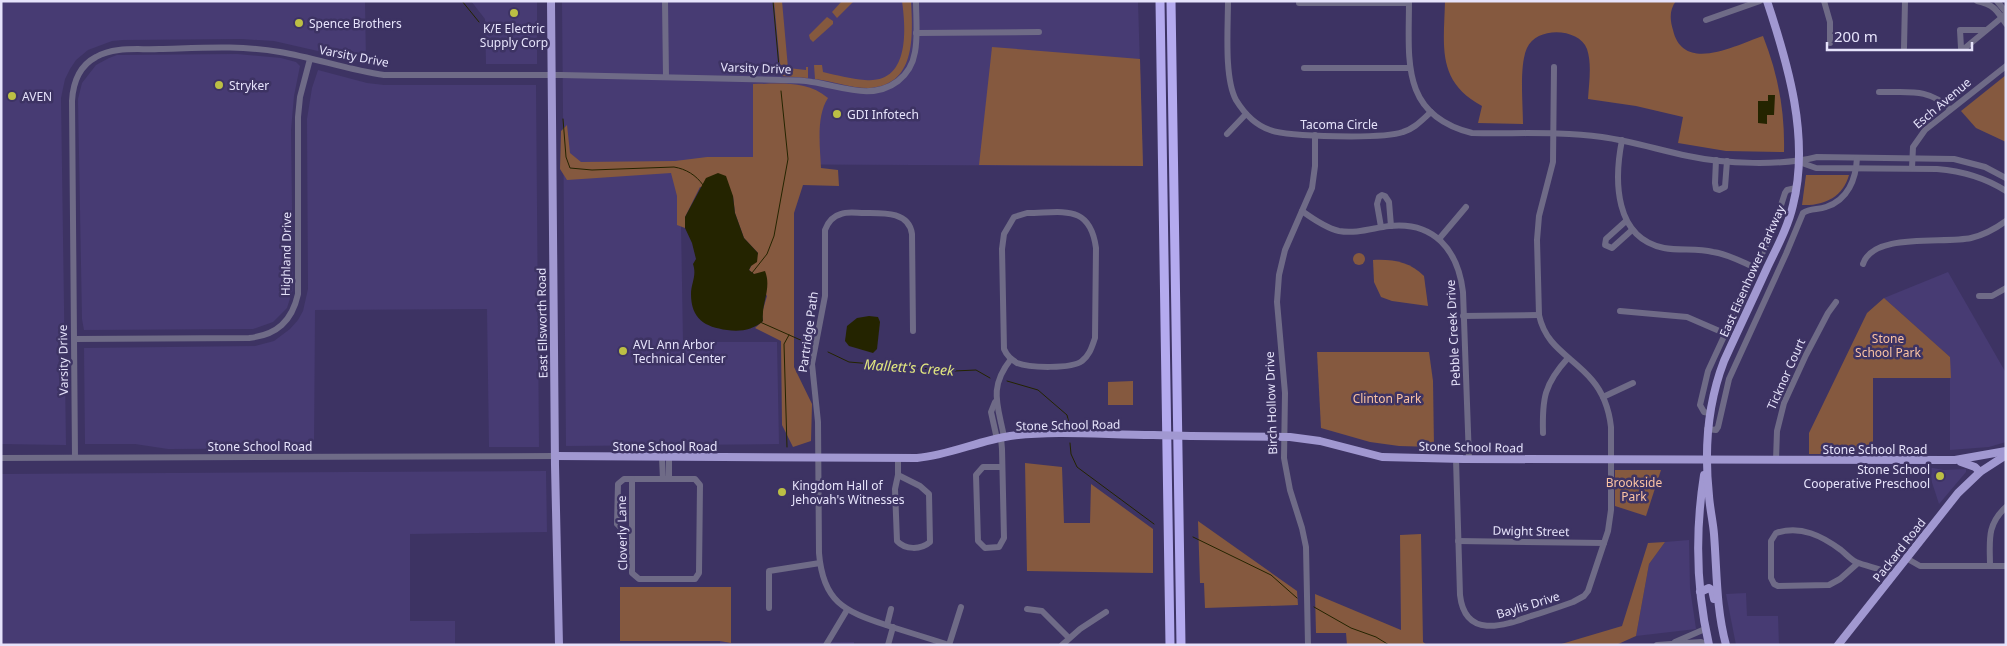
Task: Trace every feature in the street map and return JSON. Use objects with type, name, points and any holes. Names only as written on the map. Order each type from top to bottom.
[{"type":"highway","points":[[1160,1],[1170,645]]},
{"type":"highway","points":[[1171,1],[1181,645]]},
{"type":"main road","name":"East Ellsworth Road","points":[[551,1],[555,456],[559,645]]},
{"type":"main road","name":"East Eisenhower Parkway","points":[[1708,645],[1700,592],[1698,517],[1706,460],[1709,413],[1724,360],[1785,229],[1796,188],[1798,162],[1796,114],[1791,82],[1781,42],[1767,1]]},
{"type":"main road","name":"Stone School Road","points":[[555,456],[898,458],[938,455],[1001,438],[1037,434],[1284,437],[1320,441],[1382,457],[1611,460],[1955,460]]},
{"type":"main road","points":[[1955,460],[2006,451]]},
{"type":"main road","name":"Packard Road","points":[[1838,645],[1958,493],[1980,472],[2006,455]]},
{"type":"main road","name":"East Eisenhower Parkway","points":[[1706,460],[1714,532],[1720,620],[1726,645]]},
{"type":"main road","points":[[1955,460],[1969,463],[1980,472]]},
{"type":"main road","points":[[1700,592],[1706,588],[1712,590],[1716,611],[1720,620]]},
{"type":"street","points":[[665,1],[666,77]]},
{"type":"street","name":"Varsity Drive","points":[[75,457],[72,101],[75,80],[84,67],[98,56],[118,50],[246,49],[280,52],[384,75],[552,75],[811,82],[860,92],[874,92],[891,86],[903,77],[910,67],[915,52],[916,1]]},
{"type":"street","name":"Tacoma Circle","points":[[1228,1],[1231,87],[1246,114],[1268,130],[1281,133],[1315,135],[1395,134],[1412,128],[1430,112]]},
{"type":"street","points":[[1706,20],[1760,1]]},
{"type":"street","points":[[1824,1],[1830,22],[1830,43]]},
{"type":"street","points":[[1904,48],[1905,1]]},
{"type":"street","points":[[1977,1],[1992,5],[2004,14]]},
{"type":"street","points":[[1997,1],[2004,14],[2006,24]]},
{"type":"street","points":[[1299,2],[1409,2],[1409,68],[1414,85],[1430,112],[1456,129],[1472,133],[1582,135],[1622,140],[1690,156],[1727,161],[1798,162],[1817,157],[1940,158],[1964,161],[1985,167],[2006,178]]},
{"type":"street","points":[[1986,30],[2004,14]]},
{"type":"street","points":[[916,33],[1039,32]]},
{"type":"street","name":"Highland Drive","points":[[74,339],[249,338],[268,334],[281,326],[289,318],[296,305],[299,283],[298,117],[300,97],[310,59]]},
{"type":"street","name":"Esch Avenue","points":[[1912,168],[1916,140],[1925,130],[2006,66]]},
{"type":"street","points":[[1554,67],[1552,172],[1538,228],[1539,314],[1541,326],[1548,338],[1592,380],[1604,397],[1633,383]]},
{"type":"street","points":[[1304,68],[1409,68]]},
{"type":"street","points":[[1879,92],[1931,94],[1950,109]]},
{"type":"street","points":[[1227,134],[1246,114]]},
{"type":"street","name":"Birch Hollow Drive","points":[[1308,645],[1306,547],[1287,474],[1284,437],[1284,394],[1277,318],[1278,288],[1284,250],[1302,212],[1313,182],[1315,135]]},
{"type":"street","points":[[1622,140],[1617,177],[1619,198],[1626,220],[1632,230],[1642,239],[1662,247],[1713,251],[1756,268]]},
{"type":"street","points":[[1707,429],[1716,430],[1718,427],[1723,398],[1731,372],[1803,213],[1830,205],[1842,198],[1851,186],[1856,168],[1856,158]]},
{"type":"street","points":[[1716,160],[1714,183],[1716,189],[1719,190],[1725,187],[1727,161]]},
{"type":"street","points":[[1798,162],[1816,168],[1955,170],[1989,181],[2006,191]]},
{"type":"street","points":[[1709,413],[1701,409],[1700,401],[1708,371],[1773,230],[1785,193],[1787,190],[1796,188]]},
{"type":"street","points":[[1381,228],[1377,204],[1379,197],[1382,195],[1389,202],[1392,226]]},
{"type":"street","points":[[1439,239],[1466,207]]},
{"type":"street","name":"Pebble Creek Drive","points":[[1302,212],[1340,231],[1358,231],[1392,226],[1417,228],[1439,239],[1454,257],[1459,267],[1463,292],[1469,459]]},
{"type":"street","name":"Partridge Path","points":[[817,458],[817,410],[812,364],[825,296],[825,230],[827,224],[832,219],[846,213],[888,213],[902,218],[909,224],[912,234],[913,331]]},
{"type":"street","points":[[1027,213],[1071,213],[1078,215],[1091,227],[1096,248],[1095,338],[1092,350],[1083,361],[1067,366],[1027,366],[1011,359],[1004,349],[1003,342],[1002,249],[1007,226],[1014,217],[1027,213]]},
{"type":"street","points":[[1626,220],[1606,239],[1606,245],[1612,248],[1632,230]]},
{"type":"street","points":[[1863,264],[1865,258],[1871,252],[1889,244],[1971,238],[1996,228],[2006,221]]},
{"type":"street","points":[[1979,296],[1992,296],[2006,288]]},
{"type":"street","name":"Ticknor Court","points":[[1776,460],[1776,430],[1784,403],[1810,346],[1836,302]]},
{"type":"street","points":[[1620,310],[1688,317],[1724,333]]},
{"type":"street","points":[[1463,316],[1539,314]]},
{"type":"street","points":[[1543,434],[1543,401],[1546,390],[1554,375],[1568,358]]},
{"type":"street","points":[[1002,467],[983,467],[976,475],[978,541],[985,548],[999,547],[1003,542],[1002,467],[1001,438],[992,412],[1000,376],[1011,359]]},
{"type":"street","name":"Baylis Drive","points":[[1456,459],[1460,595],[1464,611],[1475,623],[1495,627],[1573,602],[1584,596],[1590,586],[1604,543],[1611,510],[1611,427],[1604,397]]},
{"type":"street","name":"Stone School Road","points":[[1,458],[555,456]]},
{"type":"street","points":[[666,458],[666,479]]},
{"type":"street","points":[[817,458],[820,564],[828,589],[840,604],[847,610],[949,645],[961,607]]},
{"type":"street","points":[[898,458],[898,475],[895,489],[897,541],[904,547],[926,546],[930,542],[929,494],[920,486],[898,475]]},
{"type":"street","points":[[632,479],[624,479],[618,484],[617,514],[619,527],[632,529]]},
{"type":"street","name":"Cloverly Lane","points":[[632,479],[666,479],[695,479],[700,485],[700,573],[695,579],[639,579],[635,578],[632,574],[632,479]]},
{"type":"street","points":[[1990,566],[1991,528],[1994,519],[2006,507]]},
{"type":"street","points":[[1858,562],[1840,579],[1829,585],[1778,586],[1774,584],[1772,578],[1771,541],[1776,533],[1782,531],[1809,531],[1822,536],[1858,562],[1884,570],[1893,575]]},
{"type":"street","name":"Dwight Street","points":[[1458,541],[1604,543]]},
{"type":"street","points":[[1906,558],[1920,566],[2006,566]]},
{"type":"street","points":[[769,608],[769,571],[820,564]]},
{"type":"street","points":[[1027,608],[1042,612],[1069,638]]},
{"type":"street","points":[[888,645],[891,609]]},
{"type":"street","points":[[826,645],[847,610]]},
{"type":"street","points":[[1062,645],[1106,612]]},
{"type":"street","points":[[1674,642],[1705,629]]},
{"type":"street","points":[[1657,645],[1674,642],[1700,642],[1708,645]]},
{"type":"shaded area","points":[[1,1],[365,1],[366,62],[274,41],[241,39],[112,41],[88,50],[76,60],[65,79],[61,98],[66,445],[1,444]]},
{"type":"shaded area","points":[[471,1],[537,1],[537,64],[486,64],[485,19]]},
{"type":"shaded area","points":[[562,1],[1138,1],[1143,166],[680,164],[683,342],[777,342],[779,444],[566,446]]},
{"type":"shaded area","points":[[237,54],[281,58],[296,62],[300,66],[294,96],[291,130],[293,289],[287,308],[273,322],[253,329],[84,330],[82,319],[78,99],[82,83],[96,65],[117,55]]},
{"type":"shaded area","points":[[318,70],[367,83],[384,85],[536,85],[539,447],[489,447],[487,309],[315,310],[314,448],[168,449],[135,444],[85,444],[84,348],[255,346],[274,341],[290,329],[298,320],[303,311],[308,289],[307,119],[312,88]]},
{"type":"shaded area","points":[[1768,95],[1775,95],[1774,115],[1767,115],[1767,124],[1758,123],[1758,101],[1768,101]]},
{"type":"shaded area","points":[[718,173],[726,176],[733,196],[735,213],[744,238],[758,253],[757,262],[749,270],[754,274],[765,271],[767,277],[763,321],[751,328],[741,330],[719,329],[706,324],[697,316],[692,303],[693,264],[696,259],[692,243],[685,228],[685,217],[706,178]]},
{"type":"shaded area","points":[[1948,272],[2006,373],[2006,442],[1989,447],[1950,450],[1950,357],[1884,298]]},
{"type":"shaded area","points":[[878,317],[880,322],[877,349],[873,353],[849,346],[845,341],[847,326],[857,318]]},
{"type":"shaded area","points":[[1927,467],[1944,470],[1966,469],[1966,472],[1939,504]]},
{"type":"shaded area","points":[[546,471],[547,532],[410,534],[410,621],[455,621],[455,645],[1,645],[1,474]]},
{"type":"shaded area","points":[[1689,540],[1690,588],[1696,629],[1636,636],[1649,564],[1665,542]]},
{"type":"shaded area","points":[[1746,593],[1747,616],[1778,616],[1779,645],[1736,645],[1726,594]]},
{"type":"shaded area","points":[[720,641],[731,643],[854,642],[854,645],[720,645]]},
{"type":"green space","points":[[774,1],[782,1],[788,68],[806,70],[806,67],[808,67],[808,78],[781,76]]},
{"type":"green space","points":[[842,1],[854,1],[837,18],[832,12]]},
{"type":"green space","points":[[902,1],[911,1],[911,44],[903,69],[895,79],[884,85],[868,88],[815,79],[814,65],[822,65],[823,72],[865,80],[880,79],[890,73],[898,64],[902,53],[904,26]]},
{"type":"green space","points":[[1445,1],[1676,1],[1671,11],[1672,26],[1679,43],[1687,51],[1699,54],[1712,53],[1763,36],[1773,64],[1780,93],[1784,152],[1726,151],[1678,143],[1683,117],[1636,106],[1588,99],[1590,67],[1587,49],[1583,42],[1576,37],[1558,32],[1539,36],[1527,48],[1522,74],[1523,124],[1478,123],[1482,106],[1467,96],[1457,85],[1450,74],[1446,61],[1444,47]]},
{"type":"green space","points":[[827,17],[833,21],[833,24],[813,42],[809,35]]},
{"type":"green space","points":[[992,47],[1140,59],[1143,166],[979,165]]},
{"type":"green space","points":[[2006,75],[2006,142],[1976,128],[1961,111]]},
{"type":"green space","points":[[753,84],[792,84],[811,88],[828,98],[824,105],[820,123],[821,168],[838,170],[839,186],[803,185],[794,213],[794,367],[812,404],[811,441],[793,447],[782,425],[781,341],[755,328],[763,321],[762,313],[767,296],[754,274],[749,270],[758,253],[744,238],[735,213],[733,196],[700,187],[685,217],[685,228],[677,225],[677,196],[671,173],[567,180],[560,169],[561,131],[567,125],[570,153],[581,162],[675,161],[707,157],[753,157]]},
{"type":"green space","points":[[1806,175],[1849,175],[1842,189],[1832,199],[1818,204],[1802,205]]},
{"type":"green space","points":[[1357,253],[1361,253],[1365,259],[1361,265],[1357,265],[1353,261],[1353,257]]},
{"type":"green space","points":[[1373,260],[1401,262],[1419,271],[1424,276],[1428,306],[1392,301],[1381,297],[1374,282]]},
{"type":"green space","name":"Stone School Park","points":[[1884,298],[1950,357],[1951,378],[1873,378],[1873,454],[1809,454],[1809,433],[1867,313]]},
{"type":"green space","name":"Clinton Park","points":[[1317,352],[1429,352],[1433,381],[1434,447],[1399,446],[1370,442],[1321,428]]},
{"type":"green space","points":[[1133,381],[1133,405],[1108,405],[1108,382]]},
{"type":"green space","points":[[1025,463],[1062,467],[1064,523],[1090,523],[1091,484],[1153,529],[1153,573],[1027,571]]},
{"type":"green space","name":"Brookside Park","points":[[1615,470],[1661,470],[1646,516],[1615,506]]},
{"type":"green space","points":[[1198,521],[1297,591],[1298,605],[1205,608],[1204,583],[1200,583]]},
{"type":"green space","points":[[1421,534],[1423,642],[1427,645],[1347,645],[1346,633],[1316,633],[1315,594],[1401,630],[1400,535]]},
{"type":"green space","points":[[1665,542],[1649,564],[1636,636],[1616,645],[1558,645],[1622,626],[1648,543]]},
{"type":"green space","points":[[620,587],[731,587],[731,643],[720,641],[620,641]]},
{"type":"waterway","points":[[462,1],[479,22]]},
{"type":"waterway","name":"Mallett's Creek","points":[[773,1],[779,67]]},
{"type":"waterway","name":"Mallett's Creek","points":[[752,273],[767,254],[774,236],[788,159],[781,91]]},
{"type":"waterway","points":[[563,119],[566,157],[570,168],[592,170],[674,167],[690,173],[703,185]]},
{"type":"waterway","name":"Mallett's Creek","points":[[760,322],[805,342]]},
{"type":"waterway","points":[[787,447],[784,344],[789,335]]},
{"type":"waterway","name":"Mallett's Creek","points":[[828,352],[849,362],[954,371],[976,370],[990,378]]},
{"type":"waterway","name":"Mallett's Creek","points":[[1007,381],[1038,390],[1067,415],[1070,427]]},
{"type":"waterway","name":"Mallett's Creek","points":[[1070,443],[1071,454],[1077,467],[1154,524]]},
{"type":"waterway","name":"Mallett's Creek","points":[[1193,537],[1271,575],[1297,598]]},
{"type":"waterway","name":"Mallett's Creek","points":[[1314,607],[1351,628],[1376,637],[1389,645]]},
{"type":"place","name":"K/E Electric Supply Corp","points":[[514,13]]},
{"type":"place","name":"Spence Brothers","points":[[299,23]]},
{"type":"place","name":"Stryker","points":[[219,85]]},
{"type":"place","name":"AVEN","points":[[12,96]]},
{"type":"place","name":"GDI Infotech","points":[[837,114]]},
{"type":"place","name":"AVL Ann Arbor Technical Center","points":[[623,351]]},
{"type":"place","name":"Stone School Cooperative Preschool","points":[[1940,476]]},
{"type":"place","name":"Kingdom Hall of Jehovah's Witnesses","points":[[782,492]]}]
